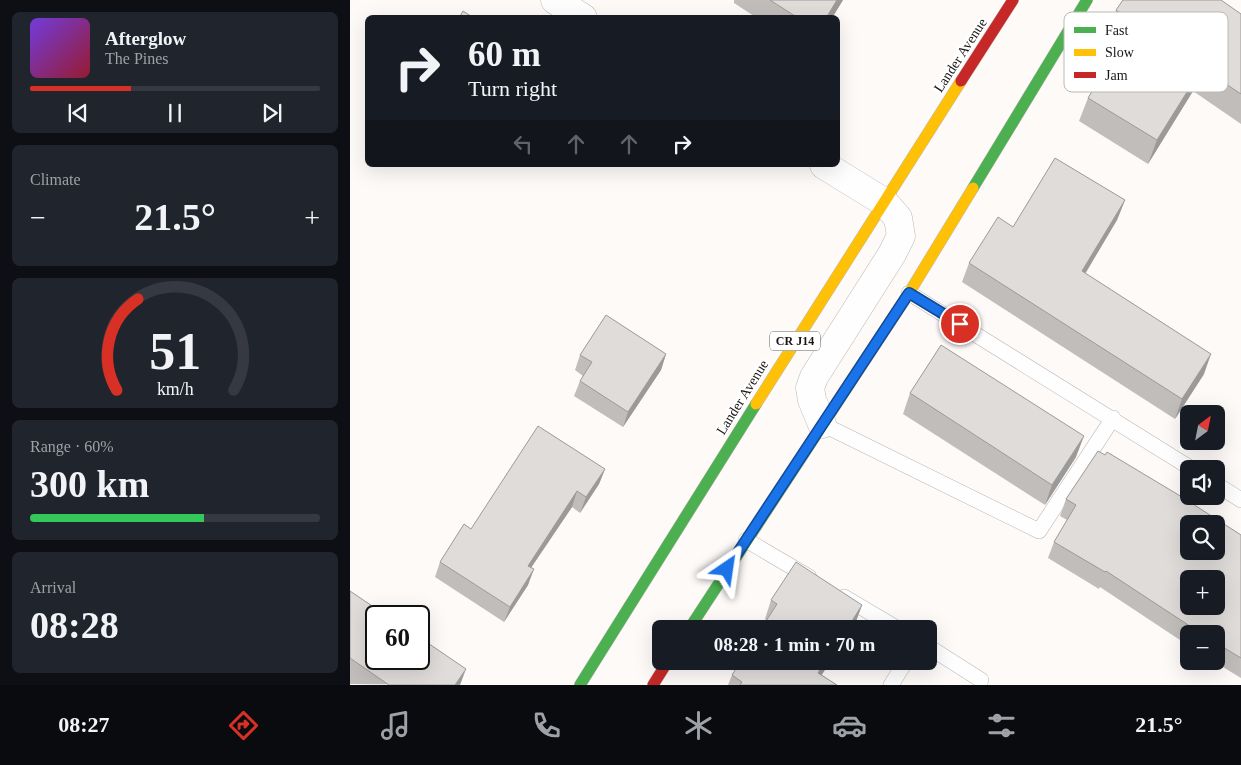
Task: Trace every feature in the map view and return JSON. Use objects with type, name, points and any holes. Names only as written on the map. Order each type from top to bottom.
[{"type":"main road","name":"Lander Avenue","points":[[580,685],[764,391],[1014,0]]},
{"type":"main road","points":[[1080,12],[1087,0]]},
{"type":"main road","points":[[695,620],[909,293],[1064,38]]},
{"type":"main road","points":[[653,685],[662,670]]},
{"type":"street","points":[[555,0],[578,15]]},
{"type":"street","points":[[822,424],[812,400],[810,388],[814,376],[892,254],[901,236],[898,218],[884,202],[827,167]]},
{"type":"lane","points":[[909,293],[1180,461]]},
{"type":"lane","points":[[822,424],[1039,531],[1113,418]]},
{"type":"lane","points":[[1225,490],[1241,500]]},
{"type":"lane","points":[[746,540],[883,620]]},
{"type":"lane","points":[[937,652],[981,680]]},
{"type":"lane","points":[[891,685],[900,670]]},
{"type":"building","points":[[770,0],[837,0],[828,15],[793,15]]},
{"type":"building","points":[[1123,0],[1221,0],[1241,14],[1241,94],[1228,85],[1228,12],[1119,12],[1116,10]]},
{"type":"building","points":[[463,11],[469,15],[461,15]]},
{"type":"building","points":[[1092,92],[1187,92],[1157,140],[1088,98]]},
{"type":"building","points":[[1055,158],[1125,200],[1082,271],[1211,354],[1182,399],[969,263],[998,217],[1013,227]]},
{"type":"building","points":[[606,315],[666,354],[628,412],[580,381],[592,362],[580,355]]},
{"type":"building","points":[[941,345],[1084,436],[1052,485],[910,393]]},
{"type":"building","points":[[538,426],[605,469],[586,497],[577,491],[528,566],[534,569],[510,607],[440,562],[464,524],[471,529]]},
{"type":"building","points":[[1098,451],[1105,455],[1107,452],[1180,496],[1180,505],[1194,505],[1210,515],[1180,515],[1180,560],[1225,560],[1225,525],[1241,535],[1241,658],[1225,648],[1225,625],[1188,625],[1106,571],[1054,542],[1076,505],[1066,499]]},
{"type":"building","points":[[796,562],[862,605],[853,620],[767,620],[777,604],[771,600]]},
{"type":"building","points":[[350,591],[371,605],[365,605],[365,668],[350,658]]},
{"type":"building","points":[[430,644],[466,669],[455,685],[389,685],[367,670],[430,670]]},
{"type":"building","points":[[735,670],[820,670],[818,673],[837,685],[740,685],[742,682],[732,675]]},
{"type":"traffic: fast","points":[[1080,12],[1087,0]]},
{"type":"traffic: fast","points":[[973,188],[1064,38]]},
{"type":"traffic: fast","points":[[695,620],[852,380]]},
{"type":"traffic: fast","points":[[580,685],[756,404]]},
{"type":"traffic: slow","points":[[756,404],[961,81]]},
{"type":"traffic: slow","points":[[852,380],[909,293],[973,188]]},
{"type":"traffic: jam","points":[[961,81],[1013,0]]},
{"type":"traffic: jam","points":[[653,685],[662,670]]},
{"type":"route","points":[[727,569],[909,293],[960,324]]}]
